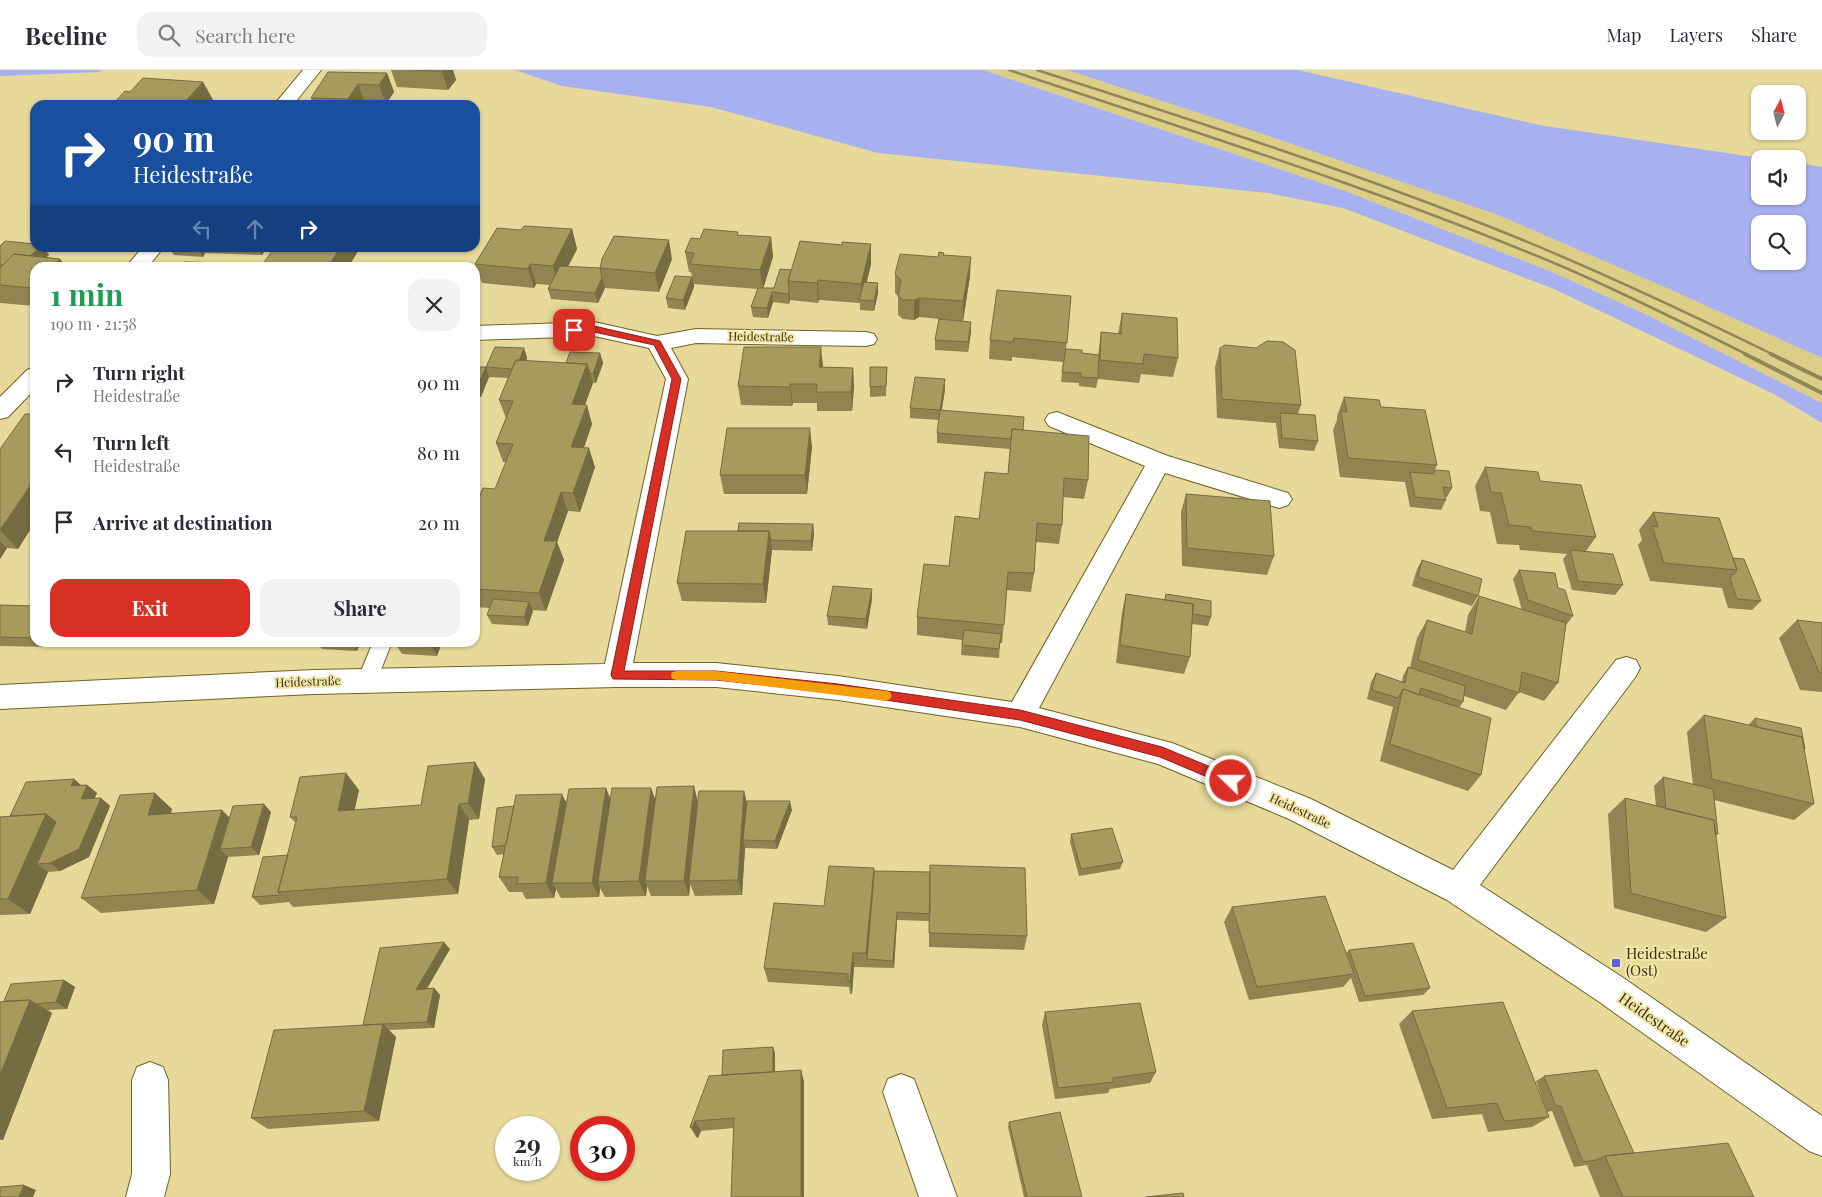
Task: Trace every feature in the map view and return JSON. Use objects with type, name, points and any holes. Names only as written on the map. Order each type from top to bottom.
[{"type":"street","points":[[287,100],[312,70]]},
{"type":"street","points":[[140,262],[149,252]]},
{"type":"street","name":"Heidestraße","points":[[480,333],[594,329],[657,343],[696,336],[866,339]]},
{"type":"street","points":[[617,675],[677,379],[657,343]]},
{"type":"street","points":[[0,411],[30,380]]},
{"type":"street","points":[[1057,420],[1159,462],[1279,499]]},
{"type":"street","points":[[1020,715],[1159,462]]},
{"type":"street","points":[[1458,889],[1626,668]]},
{"type":"street","name":"Heidestraße","points":[[0,697],[314,682],[617,675],[716,675],[838,688],[1020,715],[1162,752],[1300,809],[1458,889],[1610,989],[1822,1138]]},
{"type":"street","points":[[145,1197],[151,1174],[150,1080]]},
{"type":"street","points":[[901,1092],[938,1197]]},
{"type":"lane","points":[[368,681],[381,647]]},
{"type":"shaded area","points":[[0,70],[102,70],[99,72],[0,76]]},
{"type":"shaded area","points":[[515,70],[983,70],[1345,191],[1552,272],[1645,314],[1822,403],[1822,423],[1774,394],[1554,289],[1343,208],[1268,193],[878,153],[711,107],[562,86]]},
{"type":"shaded area","points":[[983,70],[1067,70],[1257,132],[1498,215],[1822,358],[1822,403],[1645,314],[1552,272],[1345,191]]},
{"type":"shaded area","points":[[1067,70],[1298,70],[1539,125],[1751,157],[1751,205],[1806,205],[1806,164],[1822,167],[1822,358],[1498,215],[1257,132]]},
{"type":"building","points":[[415,70],[443,70],[442,72]]},
{"type":"building","points":[[328,72],[387,73],[379,85],[358,84],[348,99],[311,98]]},
{"type":"building","points":[[143,78],[203,82],[187,100],[117,100],[125,91],[130,92]]},
{"type":"building","points":[[524,226],[572,229],[553,266],[530,264],[528,269],[480,264],[480,262],[476,262],[497,228],[521,230]]},
{"type":"building","points":[[704,229],[738,232],[737,235],[771,237],[760,270],[690,264],[694,253],[685,252],[691,238],[700,239]]},
{"type":"building","points":[[614,236],[669,240],[655,273],[600,268],[602,259]]},
{"type":"building","points":[[5,241],[30,244],[30,252],[34,252],[30,256],[14,254],[3,265],[0,265],[0,246]]},
{"type":"building","points":[[800,241],[842,245],[842,242],[871,244],[861,284],[818,280],[817,283],[788,281]]},
{"type":"building","points":[[271,252],[337,252],[331,262],[264,262]]},
{"type":"building","points":[[939,252],[944,253],[943,255],[971,257],[963,301],[920,298],[903,300],[898,296],[901,280],[895,274],[900,254],[938,257]]},
{"type":"building","points":[[14,254],[60,259],[57,262],[30,262],[30,288],[0,285],[0,268]]},
{"type":"building","points":[[560,266],[600,268],[602,278],[595,293],[548,289]]},
{"type":"building","points":[[780,269],[791,270],[788,281],[788,294],[772,292],[767,308],[751,307],[758,288],[774,288]]},
{"type":"building","points":[[675,276],[692,277],[683,300],[666,298]]},
{"type":"building","points":[[864,282],[878,283],[874,301],[859,300]]},
{"type":"building","points":[[997,290],[1071,296],[1067,343],[1014,338],[1013,342],[990,340]]},
{"type":"building","points":[[1122,313],[1177,318],[1178,358],[1144,354],[1143,364],[1100,360],[1101,332],[1121,334]]},
{"type":"building","points":[[939,319],[971,322],[968,342],[935,340]]},
{"type":"building","points":[[1267,341],[1283,342],[1295,350],[1301,405],[1222,399],[1220,348],[1225,345],[1256,348]]},
{"type":"building","points":[[495,347],[524,348],[519,361],[516,360],[512,369],[486,367]]},
{"type":"building","points":[[744,347],[821,347],[819,367],[853,368],[851,392],[816,392],[817,384],[790,384],[790,387],[738,386]]},
{"type":"building","points":[[1066,349],[1082,350],[1082,353],[1099,355],[1098,378],[1081,377],[1081,373],[1062,372]]},
{"type":"building","points":[[570,352],[600,353],[593,374],[590,373],[587,364],[566,363]]},
{"type":"building","points":[[516,360],[587,364],[572,404],[587,405],[571,447],[589,448],[573,493],[561,492],[544,541],[557,541],[539,593],[480,589],[480,495],[483,488],[495,489],[513,444],[496,443],[513,401],[499,400]]},
{"type":"building","points":[[480,367],[486,367],[480,380]]},
{"type":"building","points":[[870,367],[887,367],[886,386],[870,387]]},
{"type":"building","points":[[915,377],[945,379],[940,410],[910,408]]},
{"type":"building","points":[[1344,397],[1379,400],[1381,407],[1425,410],[1437,465],[1348,458],[1341,411],[1347,412]]},
{"type":"building","points":[[940,410],[1024,417],[1023,430],[1012,429],[1011,439],[937,433]]},
{"type":"building","points":[[1280,413],[1315,415],[1318,441],[1282,438]]},
{"type":"building","points":[[25,414],[30,414],[30,486],[0,530],[0,449]]},
{"type":"building","points":[[727,428],[810,428],[805,475],[720,475]]},
{"type":"building","points":[[1012,429],[1089,436],[1088,480],[1064,478],[1062,525],[1037,523],[1034,573],[1008,572],[1004,625],[917,617],[924,564],[949,566],[955,516],[979,519],[985,472],[1008,474]]},
{"type":"building","points":[[1485,467],[1538,472],[1540,481],[1581,485],[1596,537],[1532,531],[1531,527],[1509,525],[1501,493],[1491,492]]},
{"type":"building","points":[[1435,470],[1449,471],[1452,488],[1443,487],[1446,500],[1415,497],[1410,472],[1433,474]]},
{"type":"building","points":[[1186,494],[1270,501],[1274,556],[1187,548]]},
{"type":"building","points":[[1653,512],[1719,518],[1737,570],[1664,563],[1652,526],[1658,527]]},
{"type":"building","points":[[739,523],[813,524],[811,541],[771,540],[769,531],[738,531]]},
{"type":"building","points":[[686,531],[769,531],[763,584],[677,583]]},
{"type":"building","points":[[1570,550],[1613,554],[1623,585],[1578,581]]},
{"type":"building","points":[[1733,558],[1744,559],[1761,601],[1737,599],[1730,578],[1737,570]]},
{"type":"building","points":[[1422,560],[1482,579],[1478,596],[1418,577]]},
{"type":"building","points":[[1519,570],[1555,573],[1558,588],[1565,590],[1573,616],[1528,600]]},
{"type":"building","points":[[833,586],[872,589],[866,619],[827,616]]},
{"type":"building","points":[[1126,594],[1193,604],[1190,657],[1120,645]]},
{"type":"building","points":[[1166,594],[1211,601],[1211,617],[1193,614],[1193,604],[1165,600]]},
{"type":"building","points":[[1479,596],[1566,623],[1558,683],[1522,672],[1519,693],[1418,660],[1427,620],[1472,634]]},
{"type":"building","points":[[493,599],[529,602],[524,617],[487,615]]},
{"type":"building","points":[[0,605],[30,606],[30,638],[0,637]]},
{"type":"building","points":[[1797,620],[1822,623],[1822,673],[1819,672]]},
{"type":"building","points":[[964,630],[1001,634],[999,649],[962,645]]},
{"type":"building","points":[[1408,667],[1465,686],[1463,702],[1421,688],[1419,695],[1403,689],[1398,698],[1372,690],[1376,673],[1405,683]]},
{"type":"building","points":[[1403,689],[1491,718],[1481,775],[1390,744]]},
{"type":"building","points":[[1704,715],[1802,737],[1814,804],[1712,779]]},
{"type":"building","points":[[1755,718],[1801,728],[1805,749],[1802,737],[1756,727]]},
{"type":"building","points":[[475,762],[468,803],[459,804],[447,879],[278,892],[297,817],[290,817],[300,777],[346,773],[338,811],[421,805],[428,766]]},
{"type":"building","points":[[1663,777],[1713,789],[1718,834],[1715,833],[1714,820],[1666,809]]},
{"type":"building","points":[[74,779],[71,786],[87,785],[81,799],[101,798],[79,849],[50,863],[37,864],[56,822],[46,814],[10,816],[26,782]]},
{"type":"building","points":[[694,786],[684,881],[645,881],[657,787]]},
{"type":"building","points":[[606,788],[592,883],[552,883],[569,789]]},
{"type":"building","points":[[612,788],[651,788],[639,881],[598,882]]},
{"type":"building","points":[[699,791],[744,791],[738,880],[689,881]]},
{"type":"building","points":[[155,793],[148,815],[222,810],[197,890],[81,898],[120,795]]},
{"type":"building","points":[[562,794],[546,883],[517,884],[518,877],[499,877],[516,795]]},
{"type":"building","points":[[1625,798],[1714,820],[1726,918],[1631,893]]},
{"type":"building","points":[[747,801],[790,801],[775,841],[743,840]]},
{"type":"building","points":[[264,804],[251,847],[220,849],[233,806]]},
{"type":"building","points":[[514,806],[506,845],[492,847],[497,808]]},
{"type":"building","points":[[46,814],[8,899],[0,899],[0,817]]},
{"type":"building","points":[[1112,828],[1123,862],[1081,869],[1071,834]]},
{"type":"building","points":[[288,855],[278,892],[281,895],[252,897],[263,857]]},
{"type":"building","points":[[930,865],[1025,868],[1027,936],[929,933]]},
{"type":"building","points":[[829,866],[874,868],[866,953],[853,953],[850,981],[848,981],[848,974],[764,968],[774,903],[824,906]]},
{"type":"building","points":[[874,871],[930,872],[930,914],[897,912],[893,961],[867,959]]},
{"type":"building","points":[[1325,896],[1354,974],[1257,987],[1232,907]]},
{"type":"building","points":[[444,942],[416,990],[434,988],[427,1022],[363,1025],[380,948]]},
{"type":"building","points":[[1413,943],[1430,988],[1365,996],[1349,950]]},
{"type":"building","points":[[64,980],[56,1002],[36,1004],[30,1000],[4,1001],[11,984]]},
{"type":"building","points":[[30,1000],[0,1075],[0,1002]]},
{"type":"building","points":[[1503,1002],[1549,1117],[1504,1121],[1497,1103],[1447,1108],[1412,1011]]},
{"type":"building","points":[[1140,1003],[1156,1072],[1113,1078],[1113,1082],[1058,1088],[1045,1012]]},
{"type":"building","points":[[383,1024],[364,1111],[251,1118],[274,1030]]},
{"type":"building","points":[[773,1047],[773,1072],[722,1075],[723,1050]]},
{"type":"building","points":[[801,1070],[801,1197],[731,1197],[734,1118],[695,1121],[692,1128],[690,1127],[709,1076]]},
{"type":"building","points":[[1597,1070],[1634,1153],[1605,1156],[1583,1162],[1561,1106],[1556,1106],[1544,1076]]},
{"type":"building","points":[[1060,1112],[1082,1197],[1027,1197],[1009,1122]]},
{"type":"building","points":[[1728,1143],[1754,1197],[1623,1197],[1605,1156]]},
{"type":"building","points":[[24,1185],[19,1197],[0,1197],[0,1187]]},
{"type":"building","points":[[1183,1193],[1184,1197],[1146,1197]]},
{"type":"railway","points":[[1009,70],[1287,163],[1493,238],[1608,287],[1748,355]]},
{"type":"railway","points":[[1037,70],[1264,144],[1432,204],[1596,271],[1774,355]]},
{"type":"railway","points":[[1745,354],[1822,393]]},
{"type":"railway","points":[[1771,354],[1822,379]]},
{"type":"slow traffic","points":[[677,675],[716,675],[838,688],[886,696]]},
{"type":"place","name":"Heidestraße (Ost)","points":[[1616,963]]},
{"type":"route","points":[[574,330],[594,329],[657,343],[677,379],[617,675],[716,675],[838,688],[1020,715],[1162,752],[1231,781]]}]
